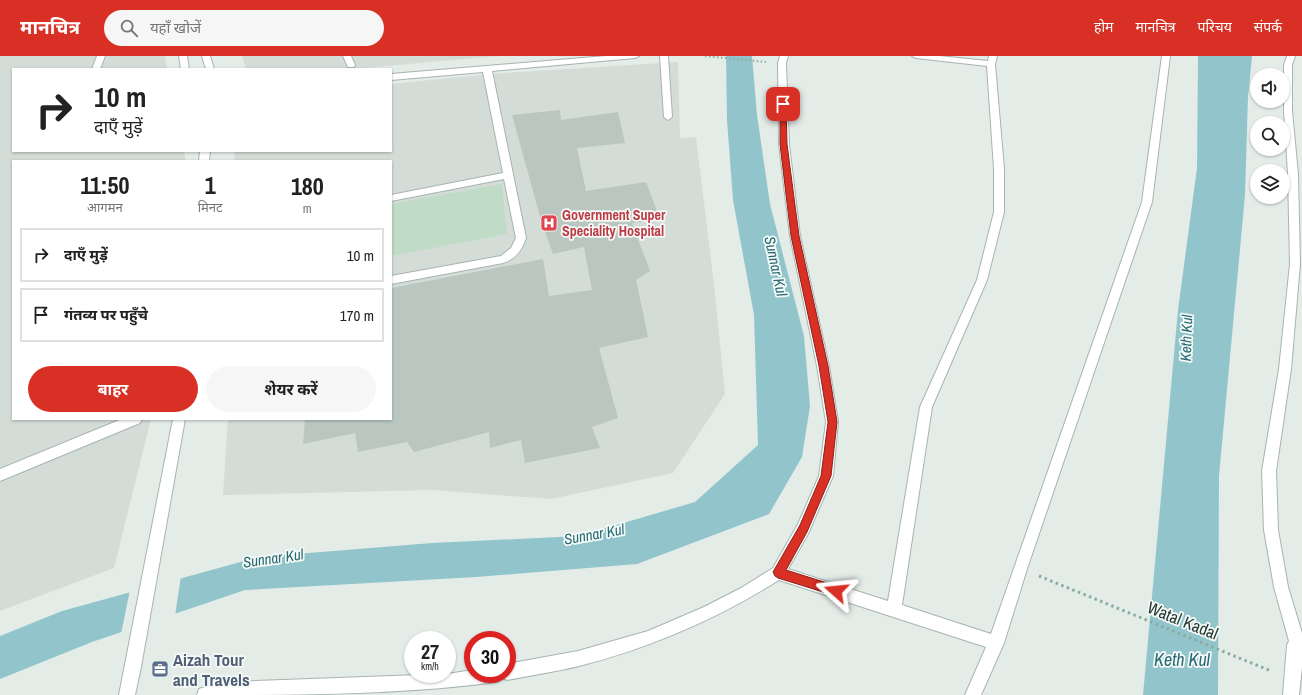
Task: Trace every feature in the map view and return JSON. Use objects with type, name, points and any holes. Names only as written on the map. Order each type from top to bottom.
[{"type":"street","points":[[96,68],[101,56]]},
{"type":"street","points":[[183,56],[185,68]]},
{"type":"street","points":[[206,56],[210,68]]},
{"type":"street","points":[[347,56],[351,65]]},
{"type":"street","points":[[521,66],[524,56]]},
{"type":"street","points":[[392,77],[521,66],[543,60],[635,56]]},
{"type":"street","points":[[664,56],[668,117]]},
{"type":"street","points":[[516,670],[578,659],[649,638],[734,600],[778,572],[803,529],[826,476],[832,422],[823,366],[795,236],[784,144],[782,63],[784,56]]},
{"type":"street","points":[[894,609],[926,407],[982,280],[999,212],[999,169],[992,60],[916,56]]},
{"type":"street","points":[[973,695],[996,643],[1020,569],[1147,202],[1166,56]]},
{"type":"street","points":[[1291,56],[1288,65],[1288,111],[1294,174],[1295,264],[1285,369],[1269,471],[1271,530],[1281,587],[1299,638],[1302,659]]},
{"type":"street","points":[[392,280],[503,259],[512,254],[518,247],[521,238],[487,68]]},
{"type":"street","points":[[392,198],[509,175]]},
{"type":"street","points":[[0,475],[134,420]]},
{"type":"street","points":[[127,695],[179,420]]},
{"type":"street","points":[[778,572],[996,643]]},
{"type":"street","points":[[1292,688],[1299,638]]},
{"type":"street","points":[[205,695],[264,688],[401,684],[464,677]]},
{"type":"path","points":[[705,56],[769,62]]},
{"type":"path","name":"Watal Kadal","points":[[1020,569],[1240,658],[1292,688]]},
{"type":"shaded area","points":[[0,56],[165,56],[167,68],[12,68],[12,152],[184,152],[185,160],[12,160],[12,420],[151,420],[114,568],[0,611]]},
{"type":"shaded area","points":[[242,56],[499,56],[363,68],[246,68]]},
{"type":"shaded area","name":"Government Super Speciality Hospital","points":[[678,62],[680,138],[696,137],[714,285],[725,394],[673,473],[551,499],[432,490],[223,495],[228,420],[392,420],[392,160],[235,160],[234,152],[392,152],[392,84],[490,74]]},
{"type":"green space","points":[[502,184],[507,234],[392,256],[392,204]]},
{"type":"water","name":"Sunnar Kul","points":[[726,56],[752,56],[757,115],[770,204],[804,336],[810,406],[802,457],[769,514],[637,564],[476,577],[245,590],[92,642],[0,679],[0,636],[62,611],[259,557],[432,543],[579,536],[695,502],[758,445],[754,315],[733,200],[727,120]]},
{"type":"water","name":"Keth Kul","points":[[1198,56],[1252,56],[1248,97],[1245,195],[1219,476],[1218,695],[1143,695],[1178,310],[1197,168]]},
{"type":"pier","points":[[181,576],[175,616],[121,634],[130,590]]},
{"type":"building","points":[[560,110],[561,120],[618,112],[625,143],[577,148],[586,191],[646,182],[660,219],[632,223],[650,271],[636,280],[648,337],[599,348],[618,418],[592,427],[600,448],[525,463],[521,440],[490,448],[489,432],[414,452],[407,442],[358,452],[355,433],[303,444],[305,420],[392,420],[392,288],[543,259],[549,296],[592,290],[584,247],[553,254],[541,220],[512,115]]},
{"type":"place","name":"Government Super Speciality Hospital","points":[[549,223]]},
{"type":"place","name":"Aizah Tour and Travels","points":[[160,669]]},
{"type":"route","points":[[783,104],[784,144],[795,236],[823,366],[832,422],[826,476],[803,529],[778,572],[836,591]]}]
